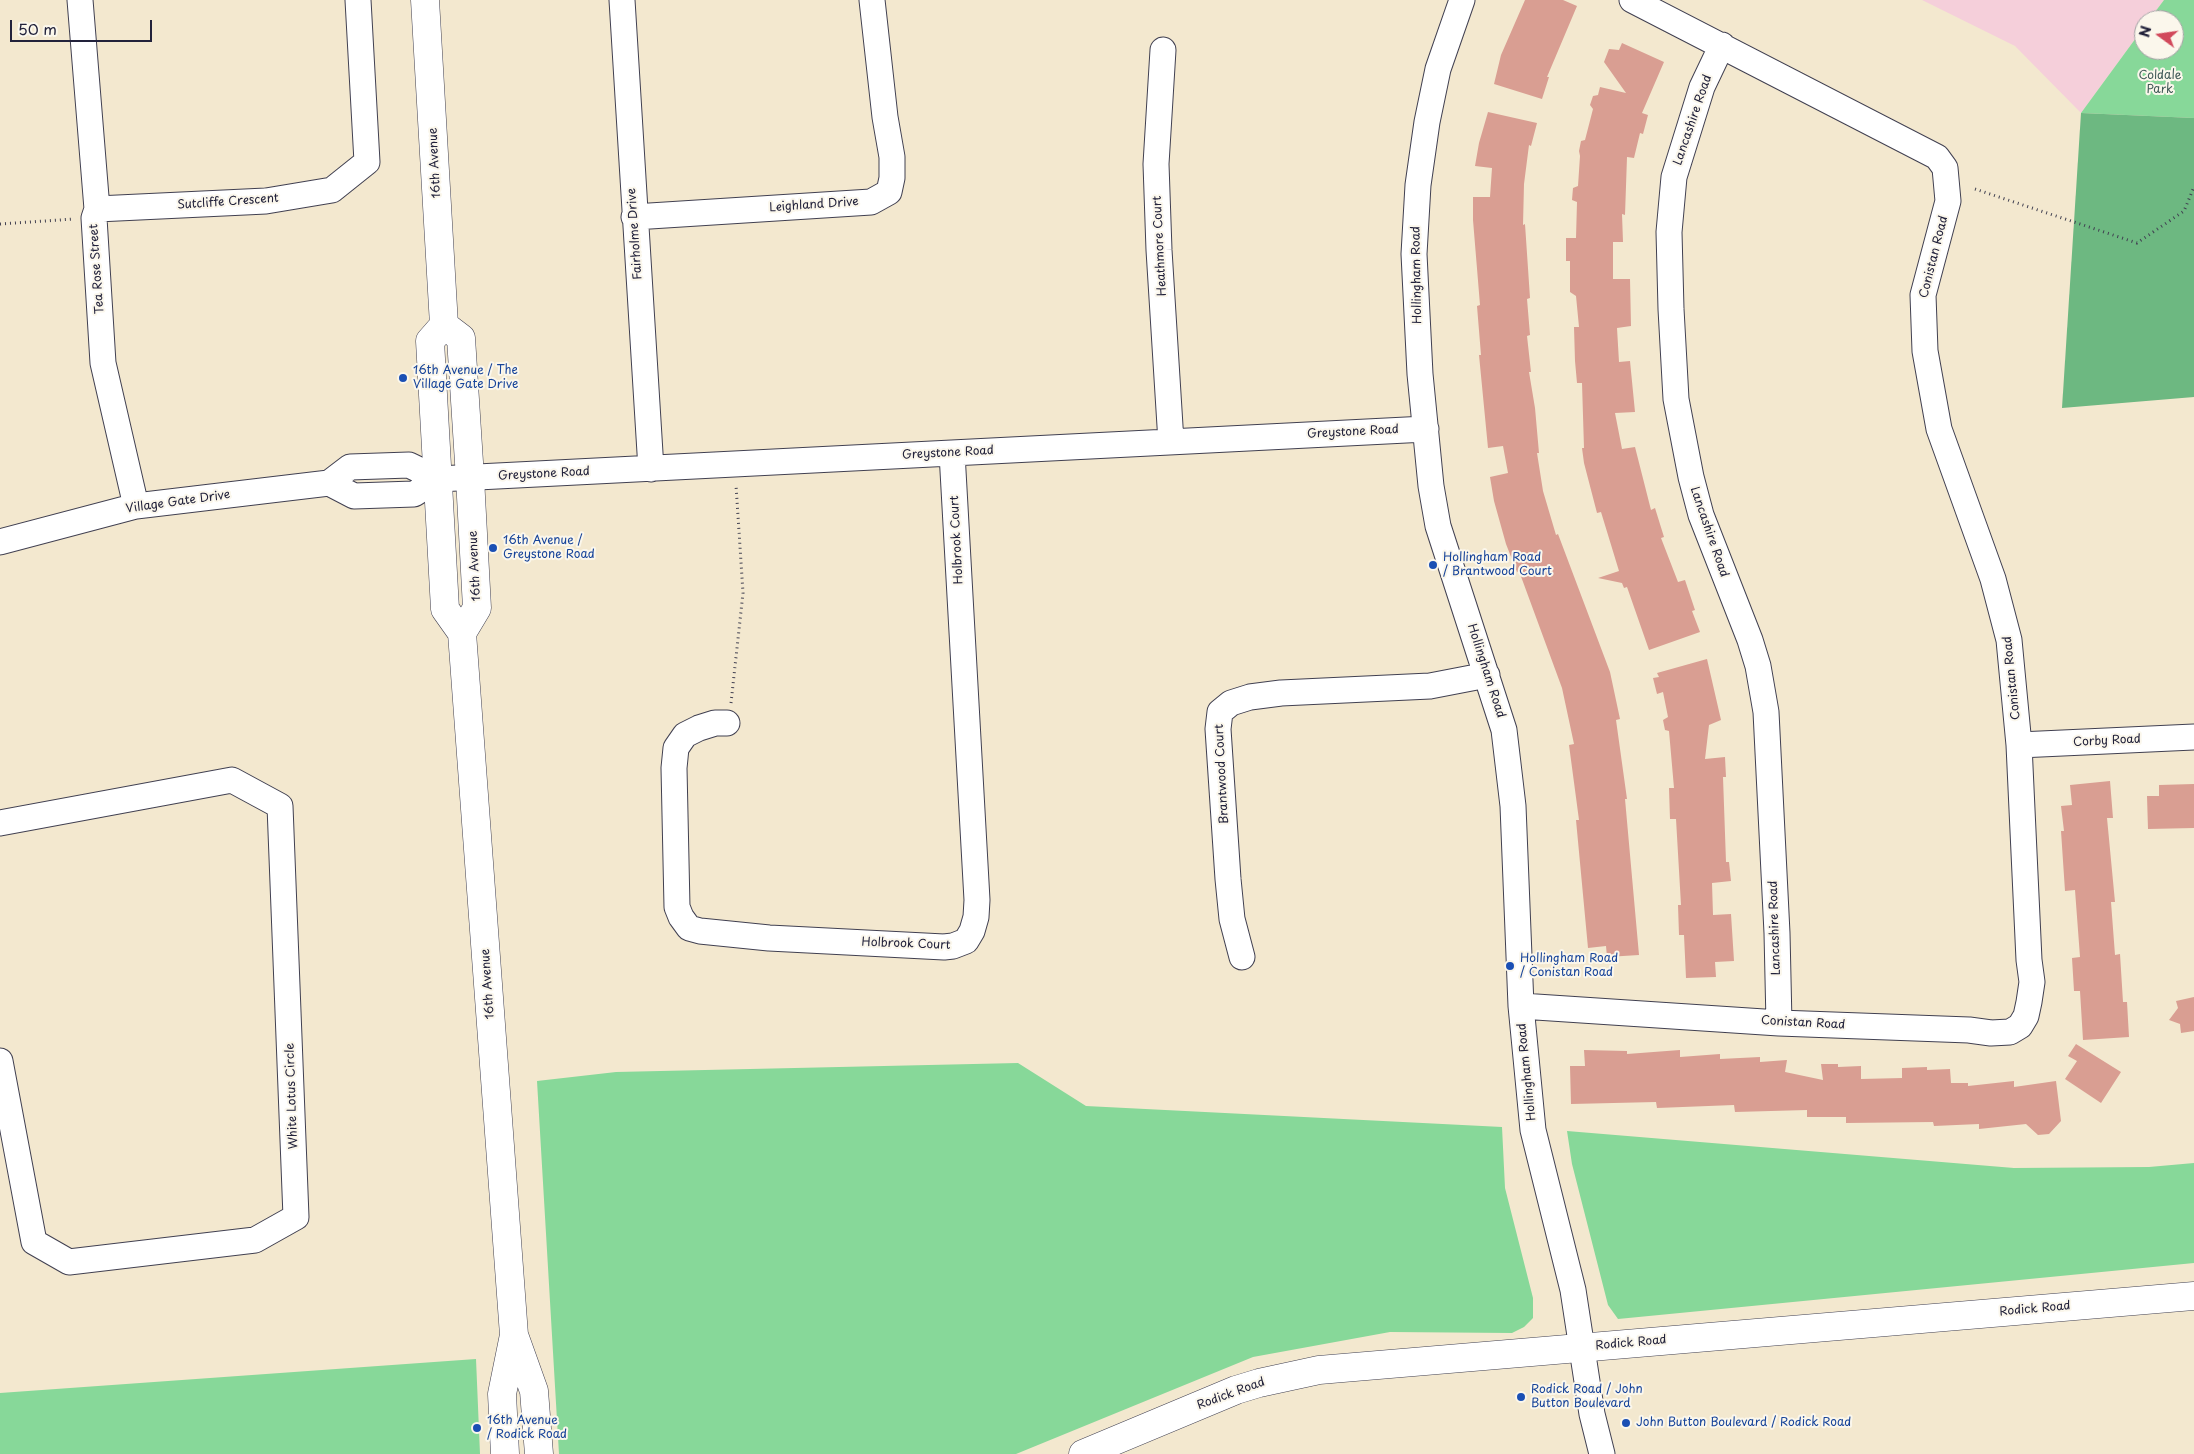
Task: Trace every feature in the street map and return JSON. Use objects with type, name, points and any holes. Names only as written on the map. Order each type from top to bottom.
[{"type":"main road","name":"16th Avenue","points":[[425,0],[444,325],[462,338],[477,608],[462,633],[514,1335],[534,1391],[539,1454]]},
{"type":"main road","points":[[444,325],[430,341],[445,609],[462,633]]},
{"type":"main road","name":"Rodick Road","points":[[1083,1454],[1236,1390],[1291,1375],[1354,1367],[1582,1347],[2194,1296]]},
{"type":"main road","name":"16th Avenue","points":[[505,1454],[502,1394],[514,1335]]},
{"type":"street","name":"Tea Rose Street","points":[[80,0],[96,213],[103,363],[136,506]]},
{"type":"street","name":"Sutcliffe Crescent","points":[[96,213],[266,201],[332,190],[367,162],[358,0]]},
{"type":"street","name":"Fairholme Drive","points":[[622,0],[651,469]]},
{"type":"street","name":"Leighland Drive","points":[[634,217],[871,202],[888,192],[892,178],[892,157],[885,117],[872,0]]},
{"type":"street","name":"Hollingham Road","points":[[1462,0],[1438,69],[1427,122],[1418,185],[1414,254],[1420,374],[1431,486],[1438,526],[1504,730],[1513,816],[1521,1006],[1534,1130],[1573,1290],[1592,1414],[1602,1454]]},
{"type":"street","name":"Conistan Road","points":[[1521,1006],[1779,1023],[1969,1030],[1991,1033],[2010,1032],[2020,1026],[2028,1009],[2032,982],[2029,960],[2019,745],[2009,640],[1993,579],[1940,429],[1925,351],[1923,295],[1948,201],[1945,168],[1937,157],[1632,0]]},
{"type":"street","name":"Lancashire Road","points":[[1722,46],[1702,87],[1674,177],[1668,232],[1676,399],[1691,477],[1701,515],[1750,640],[1758,666],[1766,712],[1779,1023]]},
{"type":"street","name":"Heathmore Court","points":[[1163,50],[1156,164],[1159,250],[1171,442]]},
{"type":"street","name":"Greystone Road","points":[[438,479],[1426,429]]},
{"type":"street","name":"Holbrook Court","points":[[727,723],[715,723],[700,728],[686,736],[676,748],[674,768],[677,908],[689,928],[700,931],[769,938],[944,947],[966,941],[972,931],[977,900],[952,453]]},
{"type":"street","name":"Village Gate Drive","points":[[0,542],[136,506],[329,483],[354,496],[414,494],[438,479]]},
{"type":"street","name":"Brantwood Court","points":[[1242,957],[1232,919],[1228,879],[1218,729],[1220,712],[1231,703],[1250,697],[1335,690],[1430,686],[1487,675]]},
{"type":"street","name":"Corby Road","points":[[2019,745],[2194,737]]},
{"type":"street","name":"White Lotus Circle","points":[[0,822],[232,780],[280,806],[296,1216],[255,1240],[69,1262],[34,1242],[0,1061]]},
{"type":"path","points":[[1975,188],[2137,243],[2184,211],[2194,187]]},
{"type":"path","points":[[0,224],[96,213]]},
{"type":"path","points":[[727,723],[733,694],[743,593],[734,464]]},
{"type":"shaded area","points":[[1922,0],[2164,0],[2156,10],[2134,10],[2134,41],[2081,113],[2015,46]]},
{"type":"green space","name":"Coldale Park","points":[[2164,0],[2194,0],[2194,118],[2081,113],[2134,41],[2134,60],[2184,60],[2184,10],[2156,10]]},
{"type":"green space","points":[[2081,113],[2194,118],[2194,397],[2062,408]]},
{"type":"green space","points":[[1018,1063],[1086,1106],[1502,1127],[1505,1188],[1533,1298],[1533,1318],[1524,1327],[1512,1333],[1390,1332],[1253,1357],[1016,1454],[559,1454],[537,1081],[616,1072]]},
{"type":"green space","points":[[1567,1131],[2014,1168],[2149,1167],[2194,1163],[2194,1263],[1618,1319],[1608,1305],[1572,1164]]},
{"type":"green space","points":[[476,1359],[480,1454],[0,1454],[0,1393]]},
{"type":"building","points":[[1525,0],[1563,0],[1577,6],[1547,77],[1549,77],[1542,99],[1494,84],[1501,55]]},
{"type":"building","points":[[1622,43],[1664,62],[1642,113],[1648,115],[1643,134],[1640,133],[1634,158],[1627,157],[1625,215],[1622,214],[1623,242],[1613,242],[1613,279],[1630,279],[1631,326],[1617,328],[1619,362],[1630,361],[1635,412],[1615,413],[1622,449],[1635,447],[1651,510],[1655,508],[1664,537],[1661,538],[1678,582],[1685,580],[1695,610],[1692,611],[1700,632],[1649,650],[1627,587],[1624,588],[1622,583],[1598,578],[1619,571],[1601,512],[1597,513],[1584,463],[1582,448],[1584,448],[1582,383],[1577,383],[1575,361],[1574,327],[1579,327],[1576,296],[1570,292],[1570,261],[1566,261],[1566,238],[1576,238],[1577,202],[1572,200],[1573,188],[1578,186],[1579,151],[1581,141],[1585,140],[1593,109],[1590,105],[1593,96],[1598,95],[1600,87],[1626,93],[1604,62],[1609,49],[1619,50]]},
{"type":"building","points":[[1488,112],[1537,123],[1531,146],[1529,145],[1524,184],[1523,225],[1525,224],[1530,298],[1527,299],[1530,335],[1527,336],[1531,372],[1529,372],[1535,408],[1539,453],[1537,453],[1543,491],[1556,535],[1558,534],[1610,672],[1620,719],[1616,720],[1627,799],[1625,799],[1639,955],[1607,957],[1606,946],[1588,948],[1576,820],[1579,820],[1569,745],[1574,744],[1562,688],[1519,571],[1517,572],[1506,544],[1494,501],[1490,477],[1508,473],[1503,446],[1488,448],[1479,355],[1481,355],[1477,306],[1480,305],[1473,220],[1473,197],[1490,197],[1492,168],[1475,166]]},
{"type":"building","points":[[1707,659],[1721,720],[1709,725],[1705,759],[1725,757],[1726,777],[1723,777],[1726,862],[1729,862],[1731,881],[1712,883],[1713,915],[1731,914],[1734,961],[1715,962],[1716,977],[1686,978],[1684,935],[1679,935],[1678,905],[1681,905],[1676,819],[1670,819],[1669,788],[1674,788],[1669,731],[1665,730],[1663,720],[1668,717],[1663,692],[1657,694],[1653,678],[1659,677],[1657,673]]},
{"type":"building","points":[[2110,781],[2113,818],[2107,818],[2115,902],[2111,902],[2115,955],[2120,954],[2123,1002],[2127,1002],[2129,1037],[2083,1040],[2080,991],[2074,991],[2072,958],[2080,957],[2075,890],[2065,891],[2061,831],[2064,831],[2061,806],[2072,805],[2070,785]]},
{"type":"building","points":[[2194,784],[2194,828],[2148,829],[2147,796],[2159,796],[2159,785]]},
{"type":"building","points":[[2194,997],[2194,1031],[2181,1033],[2180,1024],[2169,1020],[2178,1008],[2176,1001]]},
{"type":"building","points":[[2076,1044],[2121,1072],[2101,1103],[2065,1079],[2077,1061],[2068,1056]]},
{"type":"building","points":[[1584,1050],[1627,1051],[1627,1054],[1680,1050],[1680,1057],[1720,1054],[1720,1059],[1760,1057],[1760,1062],[1787,1060],[1785,1072],[1823,1080],[1821,1064],[1838,1064],[1838,1067],[1861,1066],[1861,1079],[1902,1078],[1902,1068],[1927,1067],[1927,1070],[1950,1069],[1951,1083],[1968,1083],[1968,1086],[2014,1081],[2014,1087],[2056,1081],[2061,1121],[2049,1134],[2038,1135],[2026,1124],[1979,1129],[1979,1124],[1934,1126],[1933,1122],[1846,1123],[1846,1117],[1807,1117],[1807,1110],[1735,1112],[1734,1105],[1657,1108],[1656,1102],[1571,1104],[1570,1066],[1585,1066]]},
{"type":"place","name":"16th Avenue / The Village Gate Drive","points":[[403,378]]},
{"type":"place","name":"16th Avenue / Greystone Road","points":[[493,548]]},
{"type":"place","name":"Hollingham Road / Brantwood Court","points":[[1433,565]]},
{"type":"place","name":"Hollingham Road / Conistan Road","points":[[1510,966]]},
{"type":"place","name":"Rodick Road / John Button Boulevard","points":[[1521,1397]]},
{"type":"place","name":"John Button Boulevard / Rodick Road","points":[[1626,1423]]},
{"type":"place","name":"16th Avenue / Rodick Road","points":[[477,1428]]}]
